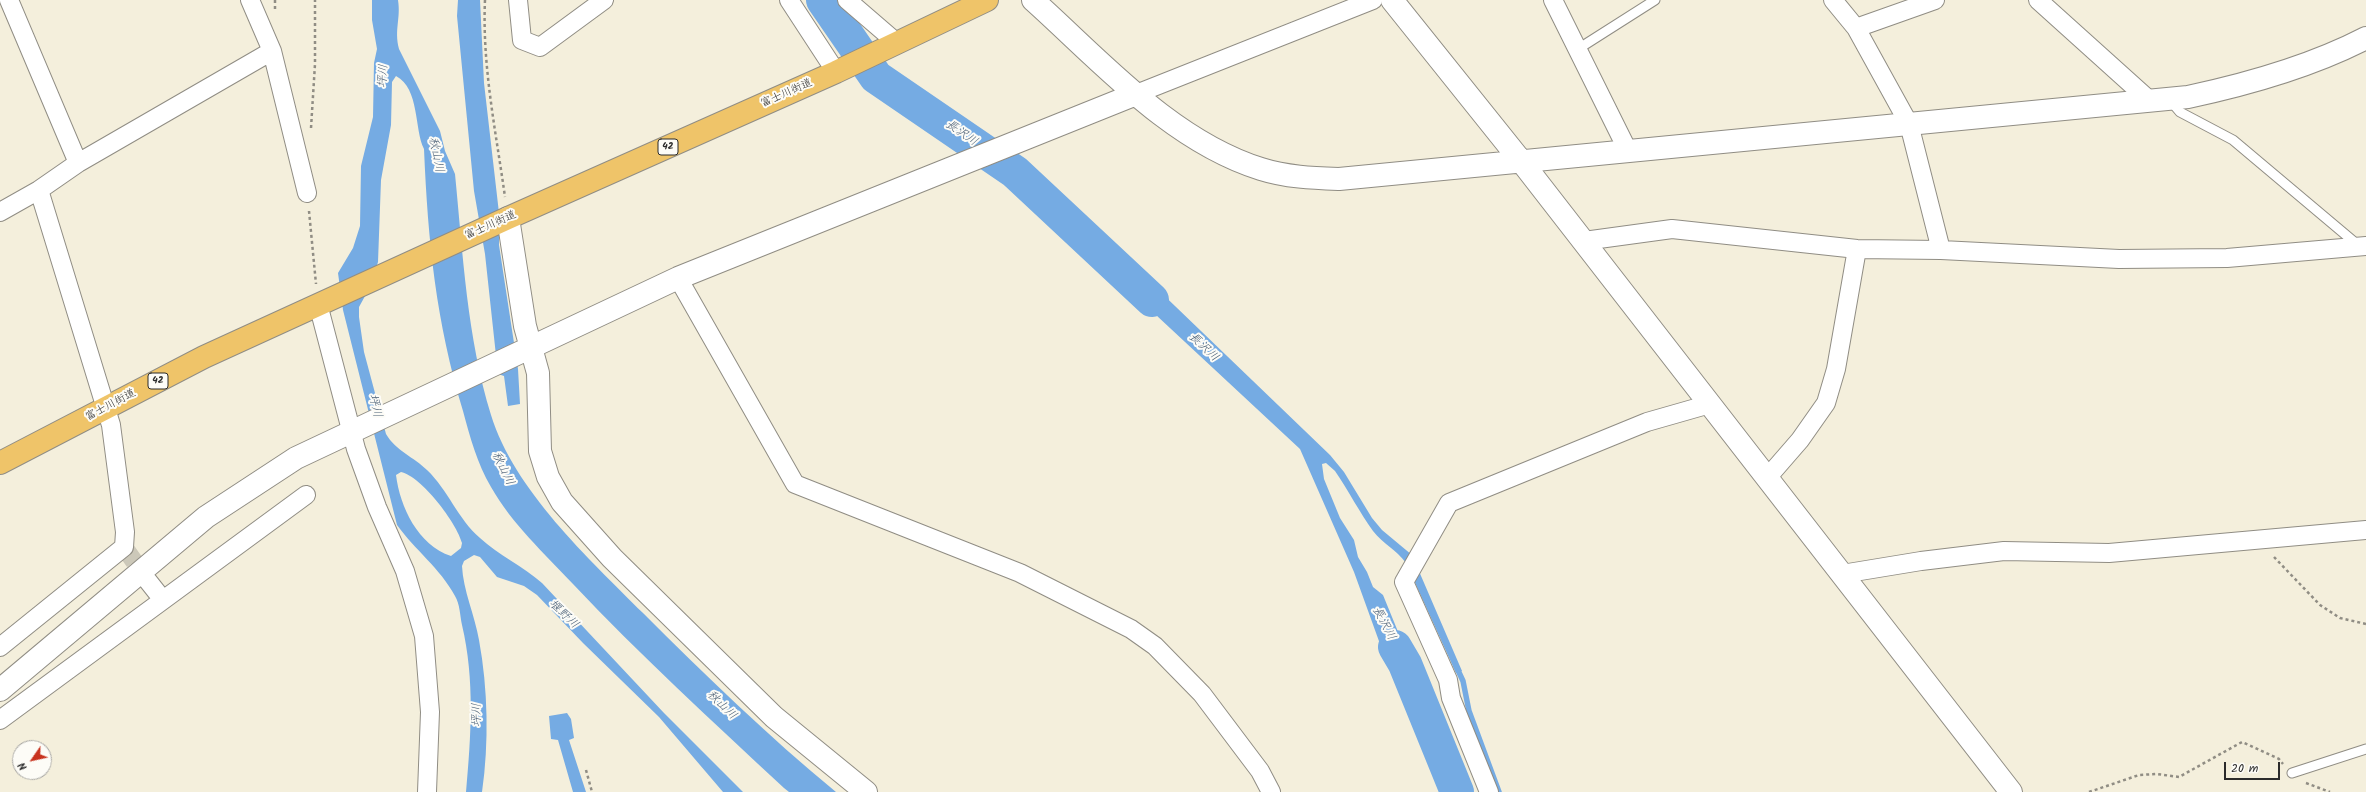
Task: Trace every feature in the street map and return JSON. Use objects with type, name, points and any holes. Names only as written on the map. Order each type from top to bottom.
[{"type":"main road","name":"富士川街道","points":[[0,463],[204,357],[503,220],[836,72],[987,0]]},
{"type":"street","points":[[9,0],[78,163]]},
{"type":"street","points":[[250,0],[272,51],[307,193]]},
{"type":"street","points":[[518,0],[522,40],[540,47],[604,0]]},
{"type":"street","points":[[789,0],[836,72]]},
{"type":"street","points":[[847,0],[896,43]]},
{"type":"street","points":[[1033,0],[1162,116],[1208,147],[1261,169],[1302,178],[1339,179],[2188,97],[2251,84],[2343,51],[2366,38]]},
{"type":"street","points":[[0,690],[206,517],[296,458],[352,430],[678,278],[1016,141],[1373,0]]},
{"type":"street","points":[[1392,0],[1584,241],[2011,792]]},
{"type":"street","points":[[1553,0],[1628,151]]},
{"type":"street","points":[[1833,0],[1856,28],[1909,124],[1941,250]]},
{"type":"street","points":[[1856,28],[1935,0]]},
{"type":"street","points":[[2038,0],[2159,99]]},
{"type":"street","points":[[0,212],[39,190],[78,163],[272,51]]},
{"type":"street","points":[[0,647],[124,547],[124,532],[113,440],[106,408],[39,190]]},
{"type":"street","points":[[503,220],[525,326],[524,350],[538,373],[540,451],[548,477],[562,502],[612,558],[774,717],[866,792]]},
{"type":"street","points":[[1584,241],[1672,229],[1857,249],[1941,250],[2119,259],[2219,258],[2363,246]]},
{"type":"street","points":[[1768,478],[1800,440],[1826,403],[1836,369],[1857,249]]},
{"type":"street","points":[[678,278],[795,484],[1020,573],[1131,629],[1155,646],[1202,694],[1260,771],[1271,792]]},
{"type":"street","points":[[318,304],[352,430],[377,507],[405,571],[424,636],[430,712],[427,792]]},
{"type":"street","points":[[1488,792],[1451,698],[1448,680],[1404,582],[1449,503],[1646,422],[1710,404]]},
{"type":"street","points":[[0,720],[306,495]]},
{"type":"street","points":[[1842,574],[2004,551],[2109,553],[2366,530]]},
{"type":"street","points":[[148,581],[163,600]]},
{"type":"lane","points":[[1578,49],[1655,0]]},
{"type":"lane","points":[[2159,99],[2233,140],[2363,246]]},
{"type":"lane","points":[[2292,773],[2366,748]]},
{"type":"path","points":[[485,0],[484,23],[503,220]]},
{"type":"path","points":[[2256,541],[2282,564],[2320,605],[2340,618],[2366,624]]},
{"type":"path","points":[[2089,792],[2139,775],[2157,774],[2179,777],[2242,742],[2279,760],[2301,781],[2330,792]]},
{"type":"path","points":[[586,770],[592,792]]},
{"type":"water","points":[[372,0],[398,0],[399,13],[397,36],[399,49],[440,131],[445,151],[455,174],[467,296],[476,356],[491,415],[502,443],[517,470],[555,522],[600,570],[737,705],[836,792],[789,792],[784,788],[677,688],[598,610],[519,526],[499,501],[482,469],[471,440],[446,345],[431,249],[424,149],[413,100],[404,82],[396,76],[392,82],[391,125],[381,180],[378,262],[370,287],[359,307],[364,352],[386,434],[395,445],[427,470],[441,486],[472,530],[487,544],[542,583],[664,713],[743,792],[723,792],[659,717],[583,643],[537,595],[524,586],[497,577],[480,557],[474,555],[464,561],[462,566],[482,659],[486,697],[486,754],[482,792],[466,792],[471,708],[469,666],[459,606],[457,599],[449,586],[397,525],[343,310],[338,273],[353,248],[360,226],[361,166],[373,117],[374,63],[377,49],[372,20]],"holes":[[[401,472],[409,475],[428,491],[446,513],[459,534],[462,543],[461,548],[451,556],[439,551],[429,543],[420,534],[406,512],[398,487],[396,475]]]},
{"type":"water","points":[[458,0],[480,0],[484,83],[499,213],[499,245],[518,369],[520,404],[508,406],[504,376],[498,374],[485,254],[474,191],[457,16]]},
{"type":"water","points":[[1124,257],[1330,455],[1344,472],[1372,518],[1382,530],[1412,555],[1462,671],[1456,673],[1406,563],[1373,531],[1335,471],[1326,463],[1322,464],[1324,479],[1340,518],[1354,540],[1358,557],[1367,572],[1373,587],[1383,595],[1421,688],[1409,691],[1392,659],[1384,655],[1354,572],[1300,449],[1113,275]]},
{"type":"water","points":[[567,713],[571,719],[574,738],[569,740],[586,792],[573,792],[558,740],[551,739],[549,716]]},
{"type":"waterway","name":"長沢川","points":[[823,0],[876,77],[1015,172],[1152,300]]},
{"type":"waterway","name":"長沢川","points":[[1395,647],[1405,664],[1457,792]]},
{"type":"waterway","points":[[1456,666],[1463,681],[1469,711],[1499,792]]},
{"type":"tunnel","points":[[124,547],[148,581]]},
{"type":"water label","name":"坪川","points":[[384,76]]},
{"type":"water label","name":"秋山川","points":[[435,155]]},
{"type":"water label","name":"坪川","points":[[374,406]]},
{"type":"water label","name":"秋山川","points":[[502,469]]},
{"type":"water label","name":"堰野川","points":[[563,615]]},
{"type":"water label","name":"秋山川","points":[[721,706]]},
{"type":"water label","name":"坪川","points":[[478,715]]}]
